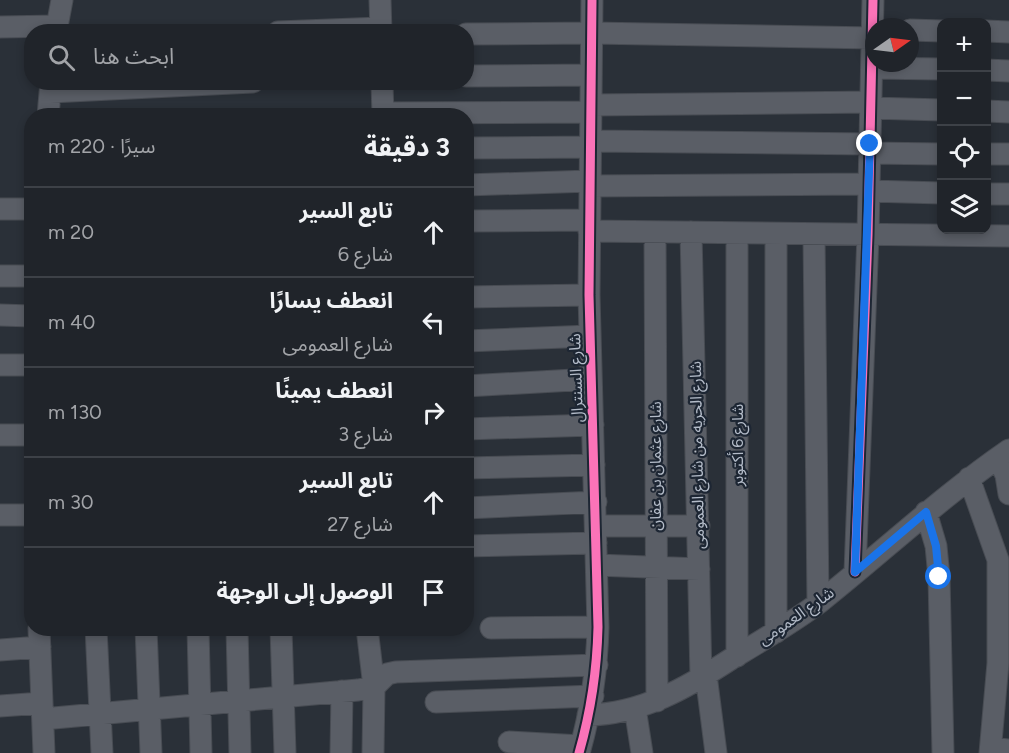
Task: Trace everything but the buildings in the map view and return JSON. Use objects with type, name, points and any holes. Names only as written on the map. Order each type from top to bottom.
[{"type":"street","points":[[57,24],[62,0]]},
{"type":"street","points":[[380,0],[381,24]]},
{"type":"street","name":"شارع السنترال","points":[[580,750],[591,706],[597,665],[598,627],[589,295],[592,0]]},
{"type":"street","points":[[873,0],[873,18]]},
{"type":"street","points":[[0,27],[24,28]]},
{"type":"street","points":[[919,30],[937,31]]},
{"type":"street","points":[[991,31],[1009,32]]},
{"type":"street","points":[[474,34],[865,33]]},
{"type":"street","points":[[919,69],[937,69]]},
{"type":"street","points":[[991,70],[1009,71]]},
{"type":"street","points":[[855,572],[872,72]]},
{"type":"street","points":[[474,76],[591,75]]},
{"type":"street","points":[[49,108],[50,90]]},
{"type":"street","points":[[382,90],[383,108]]},
{"type":"street","points":[[474,111],[871,105],[937,110]]},
{"type":"street","points":[[991,111],[1009,112]]},
{"type":"street","points":[[474,148],[590,144],[870,149],[937,154]]},
{"type":"street","points":[[991,154],[1009,154]]},
{"type":"street","points":[[474,185],[590,183],[869,188],[937,193]]},
{"type":"street","points":[[991,194],[1009,194]]},
{"type":"street","points":[[0,209],[24,209]]},
{"type":"street","points":[[474,221],[589,225],[655,232],[1009,237]]},
{"type":"street","name":"شارع عثمان بن عفان","points":[[655,232],[657,701]]},
{"type":"street","name":"شارع الحريه من شارع العمومى","points":[[691,232],[699,569],[704,677],[716,753]]},
{"type":"street","name":"شارع 6 أكتوبر","points":[[737,233],[737,656]]},
{"type":"street","points":[[776,234],[776,632]]},
{"type":"street","points":[[814,235],[818,603]]},
{"type":"street","points":[[0,276],[24,276]]},
{"type":"street","points":[[474,297],[589,295]]},
{"type":"street","points":[[0,315],[24,316]]},
{"type":"street","points":[[474,341],[590,336]]},
{"type":"street","points":[[0,365],[24,365]]},
{"type":"street","points":[[474,386],[591,379]]},
{"type":"street","points":[[474,429],[593,425]]},
{"type":"street","points":[[0,435],[24,435]]},
{"type":"street","points":[[1004,459],[1009,494]]},
{"type":"street","name":"شارع العمومى","points":[[436,702],[591,706],[604,715],[657,701],[704,677],[818,603],[926,512],[977,481],[1004,459]]},
{"type":"street","points":[[474,468],[594,465]]},
{"type":"street","points":[[977,481],[998,560],[1004,601],[998,663],[1001,716],[997,750]]},
{"type":"street","points":[[474,508],[596,502]]},
{"type":"street","points":[[926,512],[936,546],[939,577],[943,753]]},
{"type":"street","points":[[0,515],[24,515]]},
{"type":"street","points":[[474,545],[596,535],[655,526],[699,526]]},
{"type":"street","points":[[597,565],[699,569]]},
{"type":"street","points":[[491,628],[598,627]]},
{"type":"street","points":[[96,636],[102,753]]},
{"type":"street","points":[[146,636],[151,753]]},
{"type":"street","points":[[198,636],[201,753]]},
{"type":"street","points":[[237,636],[240,753]]},
{"type":"street","points":[[281,636],[285,753]]},
{"type":"street","points":[[368,636],[374,687],[373,753]]},
{"type":"street","points":[[0,650],[40,638],[44,753]]},
{"type":"street","points":[[0,706],[42,711],[100,713],[374,687],[383,676],[396,672],[597,665]]},
{"type":"street","points":[[341,753],[342,691]]},
{"type":"street","points":[[635,708],[642,753]]},
{"type":"street","points":[[509,742],[580,750]]},
{"type":"cycle path","points":[[579,753],[593,691],[598,627],[589,295],[592,0]]},
{"type":"cycle path","points":[[855,572],[868,235],[873,0]]},
{"type":"route","points":[[870,144],[855,572],[926,512],[936,546],[939,577]]}]
